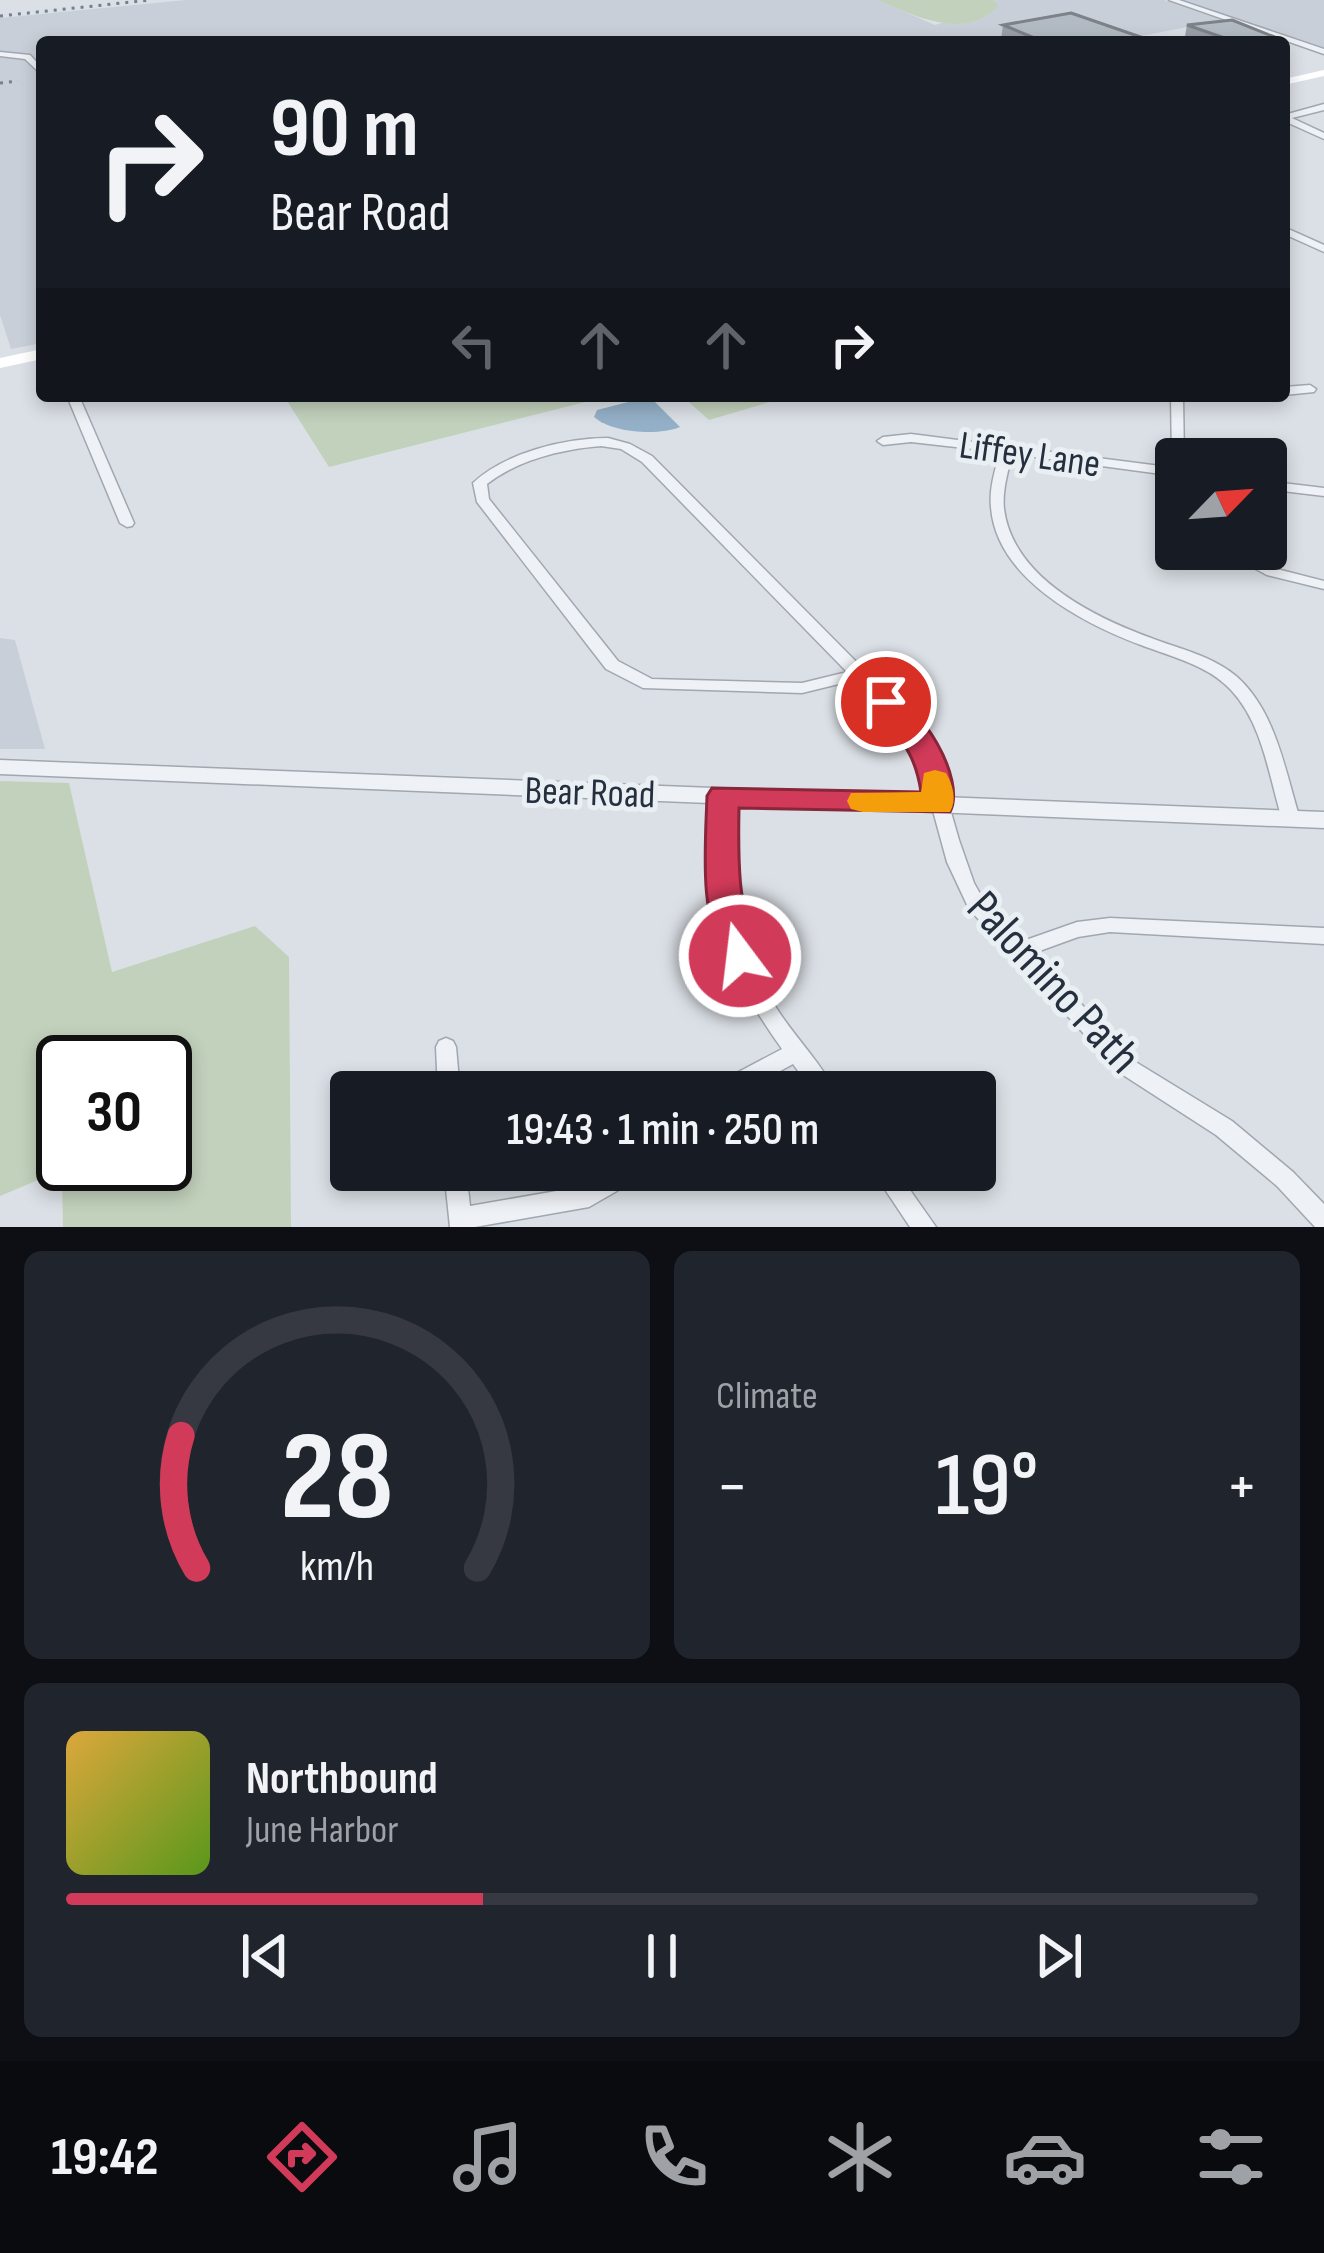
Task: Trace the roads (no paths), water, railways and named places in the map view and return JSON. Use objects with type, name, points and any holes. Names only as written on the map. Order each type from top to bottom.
[{"type":"main road","points":[[1290,81],[1324,73]]},
{"type":"main road","points":[[0,363],[36,355]]},
{"type":"street","points":[[1172,0],[1277,36]]},
{"type":"street","points":[[1290,40],[1324,52]]},
{"type":"street","points":[[0,54],[27,57],[36,67]]},
{"type":"street","points":[[1290,105],[1304,111]]},
{"type":"street","points":[[1290,114],[1324,106]]},
{"type":"street","points":[[1290,123],[1324,136]]},
{"type":"street","points":[[1290,233],[1324,249]]},
{"type":"street","points":[[1290,391],[1310,389]]},
{"type":"street","points":[[76,402],[127,524]]},
{"type":"street","points":[[1177,402],[1178,438]]},
{"type":"street","name":"Liffey Lane","points":[[884,441],[911,438],[1155,469]]},
{"type":"street","name":"Palomino Path","points":[[858,674],[802,688],[650,684],[612,665],[482,499],[481,483],[518,461],[600,442],[629,446],[647,459],[915,731],[933,766],[957,872],[976,904],[1127,1067],[1224,1128],[1285,1179],[1324,1220]]},
{"type":"street","points":[[1007,449],[998,512],[1013,548],[1037,577],[1081,611],[1194,658],[1234,683],[1258,722],[1291,818]]},
{"type":"street","points":[[1287,487],[1324,492]]},
{"type":"street","points":[[1268,570],[1324,585]]},
{"type":"street","name":"Bear Road","points":[[0,767],[1324,820]]},
{"type":"street","points":[[723,796],[721,878],[729,930],[810,1071]]},
{"type":"street","points":[[1018,951],[1110,925],[1324,936]]},
{"type":"street","points":[[446,1047],[448,1071]]},
{"type":"street","points":[[761,1071],[796,1052]]},
{"type":"street","points":[[457,1191],[460,1223],[597,1191]]},
{"type":"street","points":[[898,1191],[924,1227]]},
{"type":"water","points":[[628,402],[655,402],[680,427],[636,431],[612,427],[594,417],[597,410]]},
{"type":"railway","points":[[0,16],[150,0]]},
{"type":"railway","points":[[0,83],[18,81]]}]
